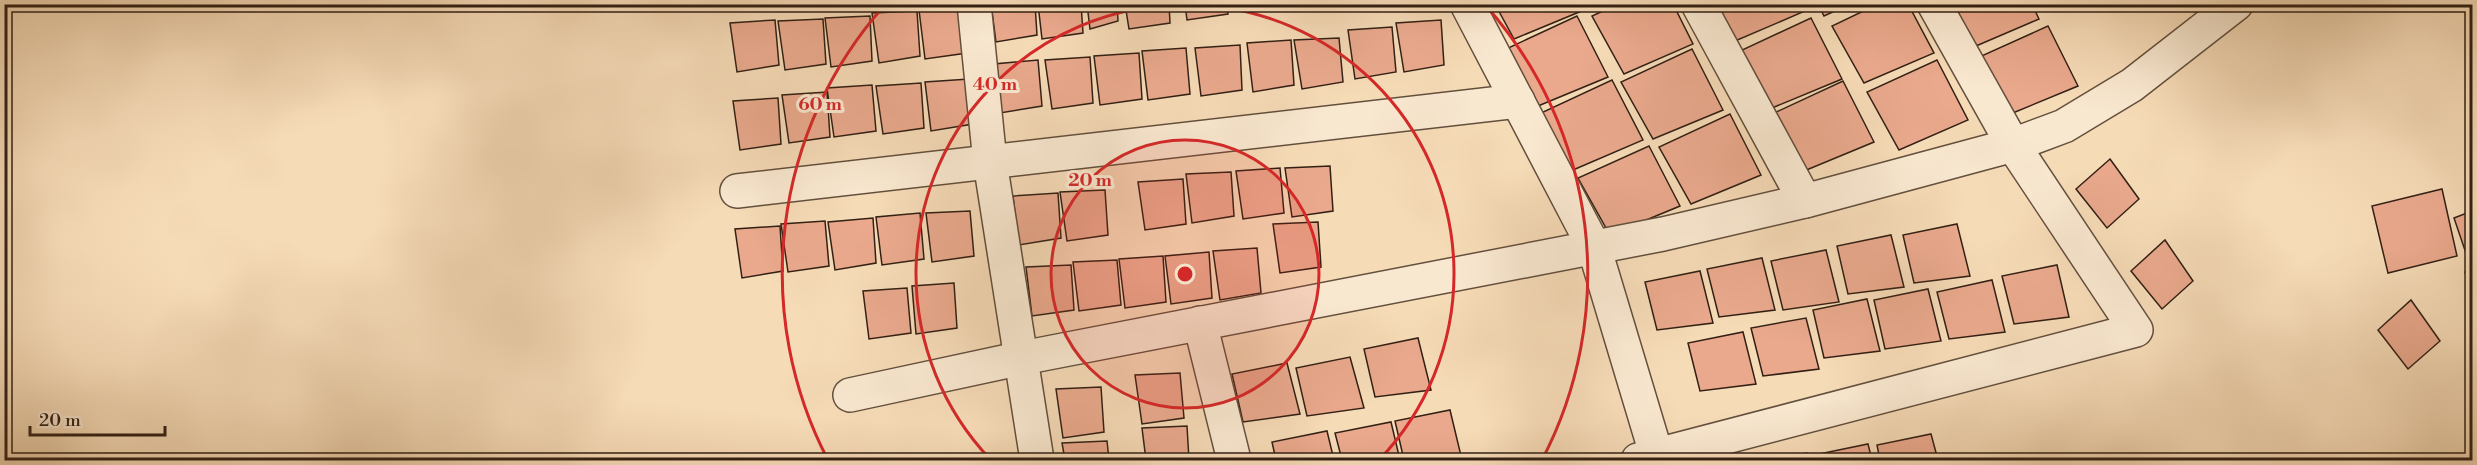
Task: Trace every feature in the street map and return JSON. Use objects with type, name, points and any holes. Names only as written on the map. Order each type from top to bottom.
[{"type":"street","points":[[974,4],[990,162],[1037,460]]},
{"type":"street","points":[[1467,4],[1594,247],[1651,459],[2136,330],[2013,145],[1934,4]]},
{"type":"street","points":[[1698,4],[1805,201]]},
{"type":"street","points":[[850,394],[1022,358],[1663,234],[1805,201],[2013,145],[2064,126],[2132,84],[2236,4]]},
{"type":"street","points":[[737,191],[1518,101]]},
{"type":"street","points":[[1200,323],[1234,460]]},
{"type":"building","points":[[991,4],[1035,4],[1037,35],[996,42]]},
{"type":"building","points":[[1038,4],[1081,4],[1083,33],[1042,39]]},
{"type":"building","points":[[1087,4],[1117,4],[1118,21],[1090,29]]},
{"type":"building","points":[[1125,4],[1169,4],[1170,23],[1129,29]]},
{"type":"building","points":[[1185,4],[1227,4],[1228,14],[1187,20]]},
{"type":"building","points":[[1495,4],[1581,4],[1584,10],[1514,39]]},
{"type":"building","points":[[1618,4],[1673,4],[1693,44],[1624,74],[1592,16]]},
{"type":"building","points":[[1715,4],[1801,4],[1805,11],[1735,41]]},
{"type":"building","points":[[1818,4],[1850,4],[1824,16]]},
{"type":"building","points":[[1878,4],[1908,4],[1934,53],[1864,83],[1832,26]]},
{"type":"building","points":[[1945,4],[2032,4],[2039,19],[1969,49]]},
{"type":"building","points":[[963,8],[967,53],[925,59],[919,10]]},
{"type":"building","points":[[917,11],[920,56],[879,63],[872,13]]},
{"type":"building","points":[[870,16],[872,61],[831,67],[825,18]]},
{"type":"building","points":[[1577,16],[1608,77],[1538,106],[1506,49]]},
{"type":"building","points":[[1811,18],[1842,79],[1772,108],[1740,51]]},
{"type":"building","points":[[823,19],[826,64],[785,70],[778,21]]},
{"type":"building","points":[[775,20],[779,65],[737,72],[730,23]]},
{"type":"building","points":[[1441,20],[1444,65],[1404,72],[1396,23]]},
{"type":"building","points":[[2048,26],[2078,86],[2008,115],[1977,58]]},
{"type":"building","points":[[1392,27],[1396,72],[1355,79],[1348,30]]},
{"type":"building","points":[[1339,38],[1343,82],[1302,89],[1294,40]]},
{"type":"building","points":[[1291,40],[1294,85],[1253,92],[1247,43]]},
{"type":"building","points":[[1240,45],[1242,90],[1201,96],[1195,48]]},
{"type":"building","points":[[1186,48],[1190,94],[1148,100],[1142,51]]},
{"type":"building","points":[[1692,49],[1723,110],[1653,139],[1621,82]]},
{"type":"building","points":[[1139,53],[1142,99],[1100,105],[1094,56]]},
{"type":"building","points":[[1090,57],[1093,103],[1052,109],[1045,60]]},
{"type":"building","points":[[1038,60],[1042,106],[1000,113],[994,64]]},
{"type":"building","points":[[1937,60],[1968,120],[1899,150],[1867,92]]},
{"type":"building","points":[[969,79],[973,124],[931,131],[925,82]]},
{"type":"building","points":[[1612,80],[1643,140],[1573,170],[1541,113]]},
{"type":"building","points":[[1843,81],[1874,142],[1804,171],[1772,114]]},
{"type":"building","points":[[921,83],[924,128],[883,134],[876,86]]},
{"type":"building","points":[[872,85],[876,131],[834,137],[827,88]]},
{"type":"building","points":[[827,92],[830,137],[789,143],[782,95]]},
{"type":"building","points":[[778,98],[781,144],[740,150],[733,101]]},
{"type":"building","points":[[1730,114],[1761,175],[1691,204],[1659,147]]},
{"type":"building","points":[[1649,146],[1680,206],[1610,235],[1578,178]]},
{"type":"building","points":[[2110,159],[2139,199],[2107,228],[2076,189]]},
{"type":"building","points":[[1330,166],[1333,211],[1292,217],[1285,168]]},
{"type":"building","points":[[1280,168],[1284,213],[1243,219],[1236,171]]},
{"type":"building","points":[[1231,172],[1234,216],[1192,223],[1186,174]]},
{"type":"building","points":[[1183,179],[1186,224],[1145,230],[1138,182]]},
{"type":"building","points":[[2442,189],[2457,256],[2388,273],[2372,206]]},
{"type":"building","points":[[1105,190],[1108,235],[1067,241],[1060,192]]},
{"type":"building","points":[[1058,193],[1061,238],[1019,245],[1013,196]]},
{"type":"building","points":[[970,211],[974,256],[932,262],[926,213]]},
{"type":"building","points":[[2472,211],[2472,267],[2471,268],[2454,218]]},
{"type":"building","points":[[920,213],[924,259],[882,265],[876,217]]},
{"type":"building","points":[[873,218],[876,263],[835,270],[828,222]]},
{"type":"building","points":[[825,221],[829,266],[788,272],[781,224]]},
{"type":"building","points":[[1318,222],[1321,267],[1280,273],[1273,224]]},
{"type":"building","points":[[1957,224],[1970,276],[1914,283],[1903,235]]},
{"type":"building","points":[[780,226],[783,271],[742,278],[735,229]]},
{"type":"building","points":[[1891,235],[1904,287],[1848,294],[1837,246]]},
{"type":"building","points":[[2165,240],[2193,281],[2162,309],[2131,271]]},
{"type":"building","points":[[1257,248],[1261,293],[1220,300],[1213,251]]},
{"type":"building","points":[[1826,250],[1839,302],[1783,310],[1771,261]]},
{"type":"building","points":[[1209,252],[1212,298],[1171,304],[1165,256]]},
{"type":"building","points":[[1163,256],[1166,302],[1125,308],[1119,259]]},
{"type":"building","points":[[1762,258],[1775,310],[1719,317],[1707,269]]},
{"type":"building","points":[[1117,260],[1121,305],[1079,311],[1073,262]]},
{"type":"building","points":[[1071,265],[1074,310],[1032,316],[1026,267]]},
{"type":"building","points":[[2057,265],[2069,317],[2014,324],[2002,276]]},
{"type":"building","points":[[2472,270],[2472,295],[2465,272]]},
{"type":"building","points":[[1700,271],[1713,323],[1657,330],[1645,282]]},
{"type":"building","points":[[1992,280],[2005,332],[1949,339],[1937,292]]},
{"type":"building","points":[[954,283],[957,328],[916,334],[912,286]]},
{"type":"building","points":[[907,288],[911,333],[869,339],[863,291]]},
{"type":"building","points":[[1928,289],[1941,341],[1885,349],[1874,300]]},
{"type":"building","points":[[1867,299],[1880,351],[1824,358],[1813,310]]},
{"type":"building","points":[[2411,300],[2440,341],[2408,369],[2378,330]]},
{"type":"building","points":[[1806,318],[1819,369],[1763,376],[1751,328]]},
{"type":"building","points":[[1743,332],[1756,384],[1700,391],[1688,343]]},
{"type":"building","points":[[1418,338],[1431,390],[1375,397],[1364,349]]},
{"type":"building","points":[[1350,357],[1364,408],[1307,416],[1296,368]]},
{"type":"building","points":[[1287,363],[1300,414],[1243,422],[1232,374]]},
{"type":"building","points":[[1180,373],[1184,418],[1142,424],[1135,375]]},
{"type":"building","points":[[1101,387],[1104,432],[1063,438],[1056,389]]},
{"type":"building","points":[[1450,410],[1462,460],[1404,460],[1395,421]]},
{"type":"building","points":[[1391,422],[1400,460],[1342,460],[1335,433]]},
{"type":"building","points":[[1187,426],[1189,460],[1146,460],[1142,428]]},
{"type":"building","points":[[1327,431],[1334,460],[1276,460],[1272,442]]},
{"type":"building","points":[[1931,434],[1938,460],[1880,460],[1877,445]]},
{"type":"building","points":[[1107,441],[1109,460],[1065,460],[1062,443]]},
{"type":"building","points":[[1868,444],[1872,460],[1815,460],[1814,455]]},
{"type":"building","points":[[1807,453],[1809,460],[1768,460]]}]
